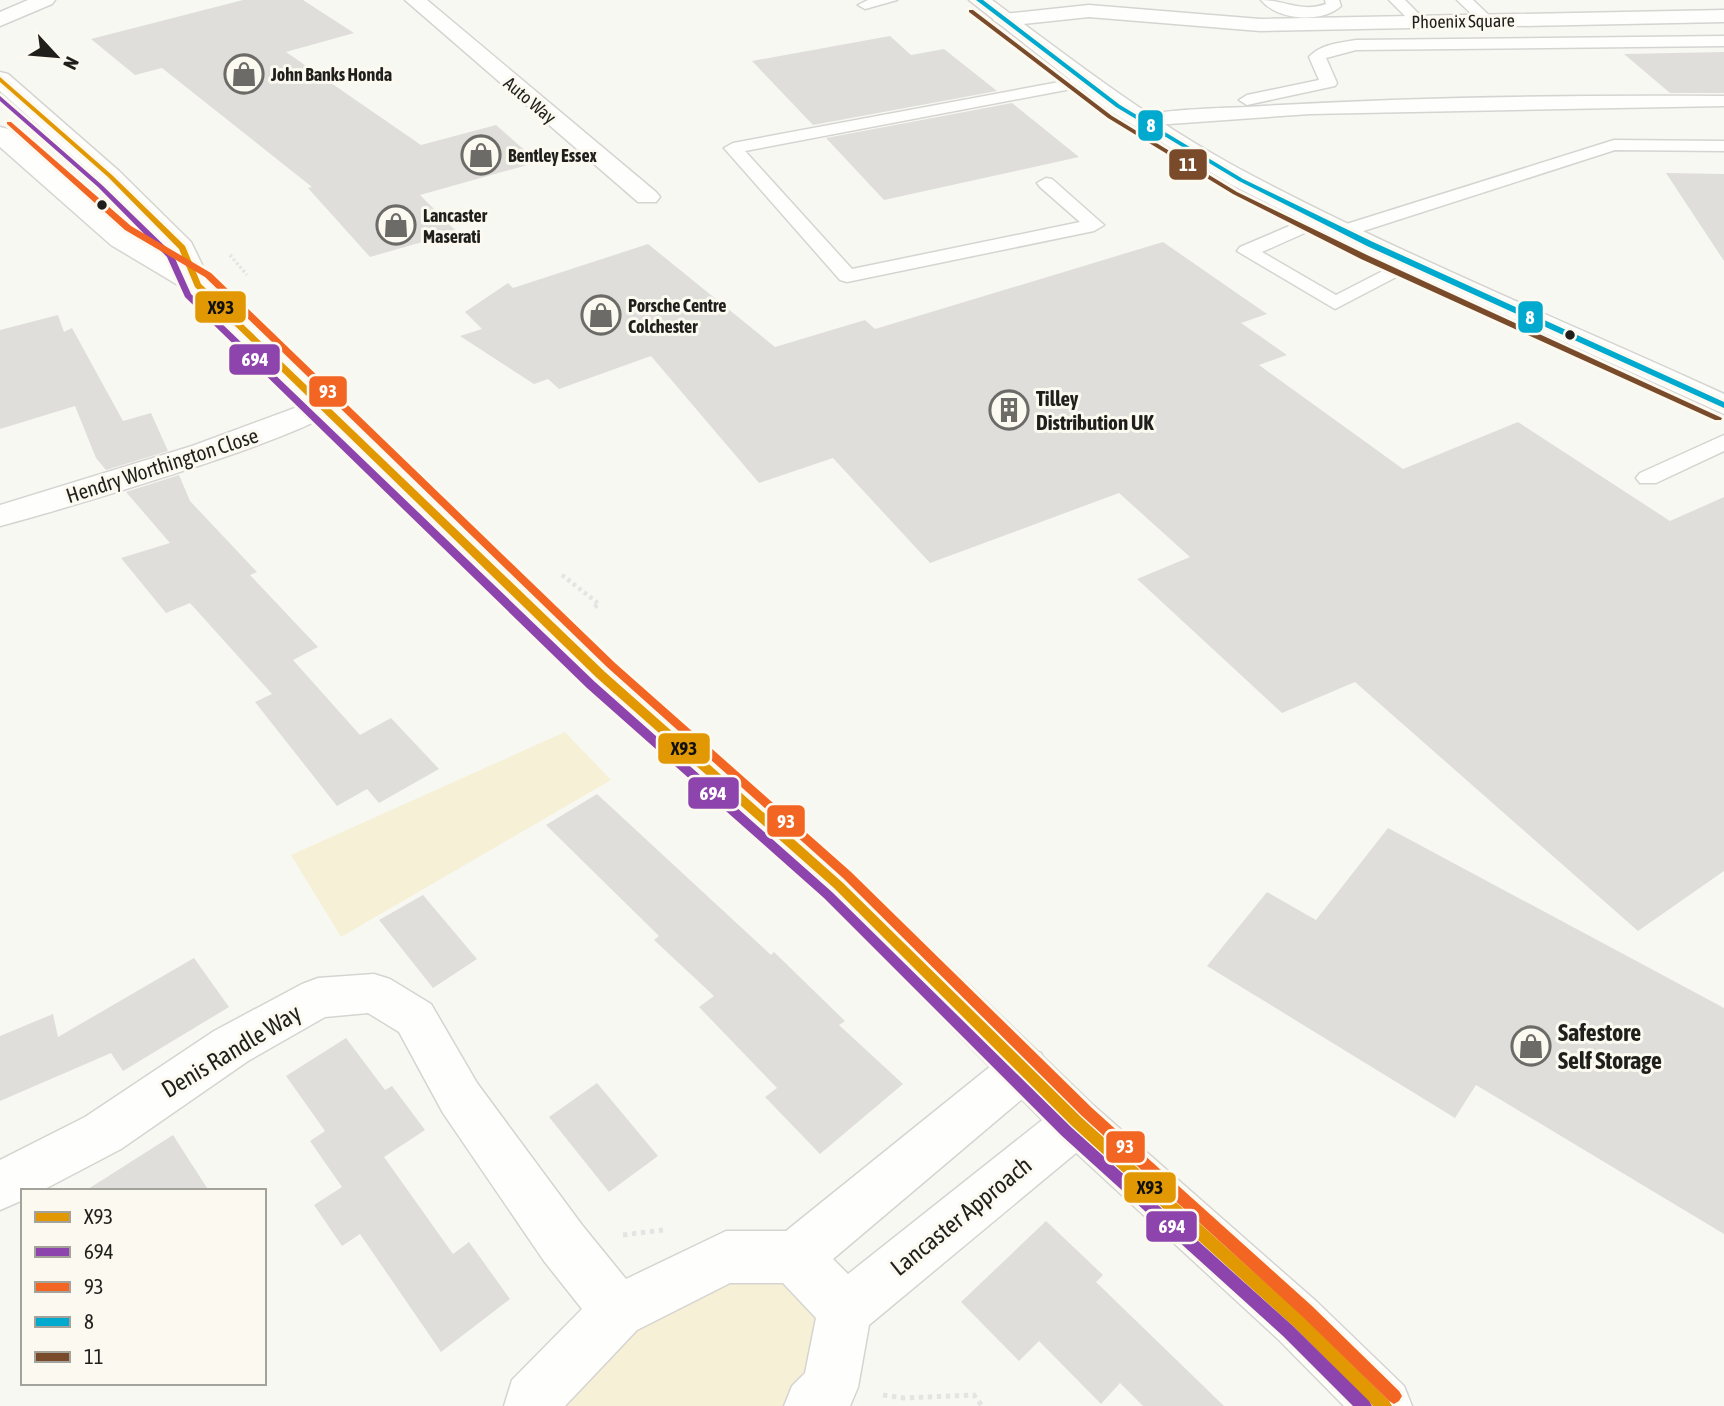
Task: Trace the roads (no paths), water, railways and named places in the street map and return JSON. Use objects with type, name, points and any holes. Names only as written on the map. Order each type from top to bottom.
[{"type":"street","points":[[8,6],[46,0]]},
{"type":"street","name":"Auto Way","points":[[415,0],[647,197]]},
{"type":"street","points":[[979,0],[1141,121],[1241,180],[1413,263],[1724,405]]},
{"type":"street","points":[[1719,0],[1724,3]]},
{"type":"street","name":"Phoenix Square","points":[[1003,20],[1089,10],[1200,10],[1261,25],[1724,16]]},
{"type":"street","points":[[0,79],[110,176],[182,248],[198,285]]},
{"type":"street","points":[[0,134],[120,239],[198,285],[592,667],[838,885],[1077,1122],[1298,1321],[1384,1406]]},
{"type":"street","name":"Hendry Worthington Close","points":[[0,516],[263,433],[322,407]]},
{"type":"street","name":"Denis Randle Way","points":[[0,1186],[103,1133],[231,1046],[318,998],[374,993],[415,1018],[460,1098],[563,1243],[618,1311]]},
{"type":"street","points":[[532,1406],[532,1400],[618,1311],[726,1257],[795,1257],[1024,1068]]},
{"type":"street","name":"Lancaster Approach","points":[[845,1310],[1077,1122]]},
{"type":"street","points":[[795,1257],[845,1310],[821,1396]]},
{"type":"lane","points":[[865,5],[890,0]]},
{"type":"lane","points":[[1268,0],[1274,8],[1292,11],[1329,9],[1335,6],[1332,0]]},
{"type":"lane","points":[[1396,0],[1419,22]]},
{"type":"lane","points":[[1464,0],[1487,21]]},
{"type":"lane","points":[[1348,106],[1329,83],[1317,57],[1328,50],[1356,45],[1724,41]]},
{"type":"lane","points":[[1046,183],[1094,225],[847,276],[733,148],[1086,82]]},
{"type":"lane","points":[[1212,113],[1253,97],[1329,83]]},
{"type":"lane","points":[[1141,121],[1212,113],[1256,114],[1348,106],[1724,102]]},
{"type":"lane","points":[[1345,231],[1614,145],[1724,146]]},
{"type":"lane","points":[[1320,219],[1247,251],[1335,303],[1413,263]]},
{"type":"lane","points":[[1648,478],[1724,442]]},
{"type":"place","name":"John Banks Honda","points":[[244,74]]},
{"type":"place","name":"Bentley Essex","points":[[481,155]]},
{"type":"place","name":"Lancaster Maserati","points":[[396,225]]},
{"type":"place","name":"Porsche Centre Colchester","points":[[601,315]]},
{"type":"place","name":"Tilley Distribution UK","points":[[1009,410]]},
{"type":"place","name":"Safestore Self Storage","points":[[1531,1046]]}]
